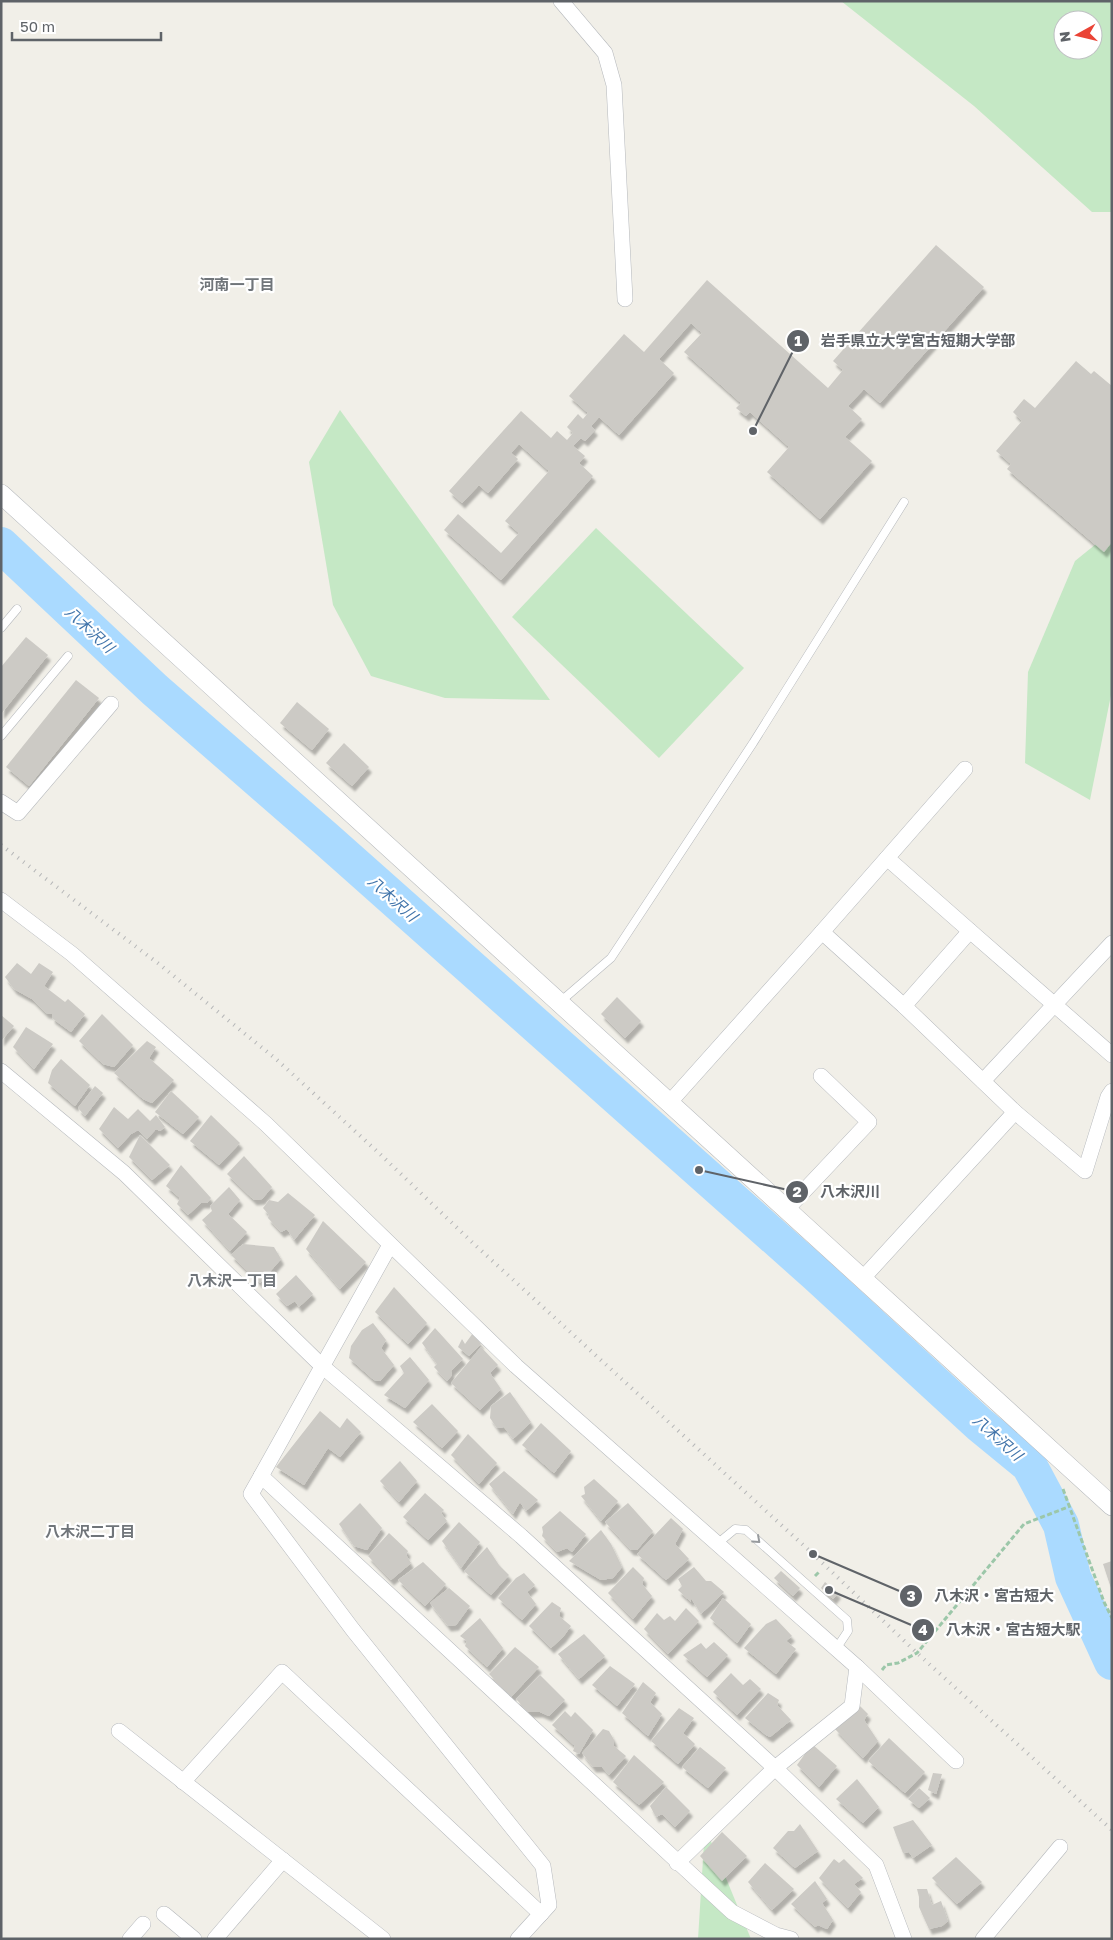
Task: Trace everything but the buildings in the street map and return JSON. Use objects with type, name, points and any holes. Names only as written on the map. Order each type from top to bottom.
[{"type":"street","points":[[561,1],[604,53],[614,85],[625,299]]},
{"type":"street","points":[[1,494],[1112,1506]]},
{"type":"street","points":[[1,802],[18,813],[111,704]]},
{"type":"street","points":[[670,1102],[965,769]]},
{"type":"street","points":[[887,858],[1112,1055]]},
{"type":"street","points":[[1,900],[72,954],[266,1124],[516,1366],[857,1667],[956,1761]]},
{"type":"street","points":[[904,1006],[970,931]]},
{"type":"street","points":[[822,932],[904,1006],[1015,1112],[1085,1171],[1108,1097],[1112,1091]]},
{"type":"street","points":[[983,1081],[1112,943]]},
{"type":"street","points":[[1,1071],[124,1173],[322,1366],[521,1536],[775,1768],[876,1865],[904,1939]]},
{"type":"street","points":[[787,1210],[869,1122],[821,1076]]},
{"type":"street","points":[[863,1278],[1015,1112]]},
{"type":"street","points":[[390,1245],[251,1494],[353,1630],[543,1866],[549,1905],[518,1939]]},
{"type":"street","points":[[261,1476],[732,1912],[776,1935],[791,1939]]},
{"type":"street","points":[[677,1863],[775,1768],[852,1706],[857,1667]]},
{"type":"street","points":[[183,1782],[282,1672],[541,1914]]},
{"type":"street","points":[[119,1731],[383,1939]]},
{"type":"street","points":[[983,1939],[1060,1847]]},
{"type":"street","points":[[215,1939],[283,1860]]},
{"type":"street","points":[[164,1914],[194,1939]]},
{"type":"street","points":[[130,1939],[143,1924]]},
{"type":"lane","points":[[560,1002],[611,958],[754,743],[904,502]]},
{"type":"lane","points":[[1,628],[17,609]]},
{"type":"lane","points":[[1,736],[68,656]]},
{"type":"lane","points":[[717,1544],[735,1529],[746,1530],[847,1620],[848,1631],[836,1649]]},
{"type":"path","points":[[1065,1463],[1063,1486],[1068,1507],[1104,1602],[1112,1618]]},
{"type":"path","points":[[874,1683],[886,1665],[898,1663],[917,1653],[1024,1524],[1068,1507]]},
{"type":"green space","points":[[841,1],[1112,1],[1112,212],[1092,212],[974,106]]},
{"type":"green space","points":[[340,410],[550,700],[445,698],[371,676],[333,605],[309,462]]},
{"type":"green space","points":[[596,528],[744,668],[659,758],[512,617]]},
{"type":"green space","points":[[1112,531],[1112,690],[1090,800],[1025,763],[1028,672],[1075,561]]},
{"type":"green space","points":[[705,1827],[751,1939],[698,1939]]},
{"type":"waterway","name":"八木沢川","points":[[1,545],[155,690],[325,838],[816,1274],[979,1424],[1029,1465],[1061,1525],[1073,1577],[1112,1662]]},
{"type":"railway","points":[[1,845],[159,964],[276,1059],[380,1154],[474,1244],[813,1554],[917,1653],[1112,1830]]},
{"type":"place","name":"岩手県立大学宮古短期大学部","points":[[753,431]]},
{"type":"place","name":"八木沢川","points":[[699,1170]]},
{"type":"place","name":"八木沢・宮古短大","points":[[813,1554]]},
{"type":"place","name":"八木沢・宮古短大駅","points":[[829,1590]]},
{"type":"district","name":"河南一丁目","points":[[237,284]]},
{"type":"district","name":"八木沢一丁目","points":[[232,1280]]},
{"type":"district","name":"八木沢二丁目","points":[[90,1531]]}]
